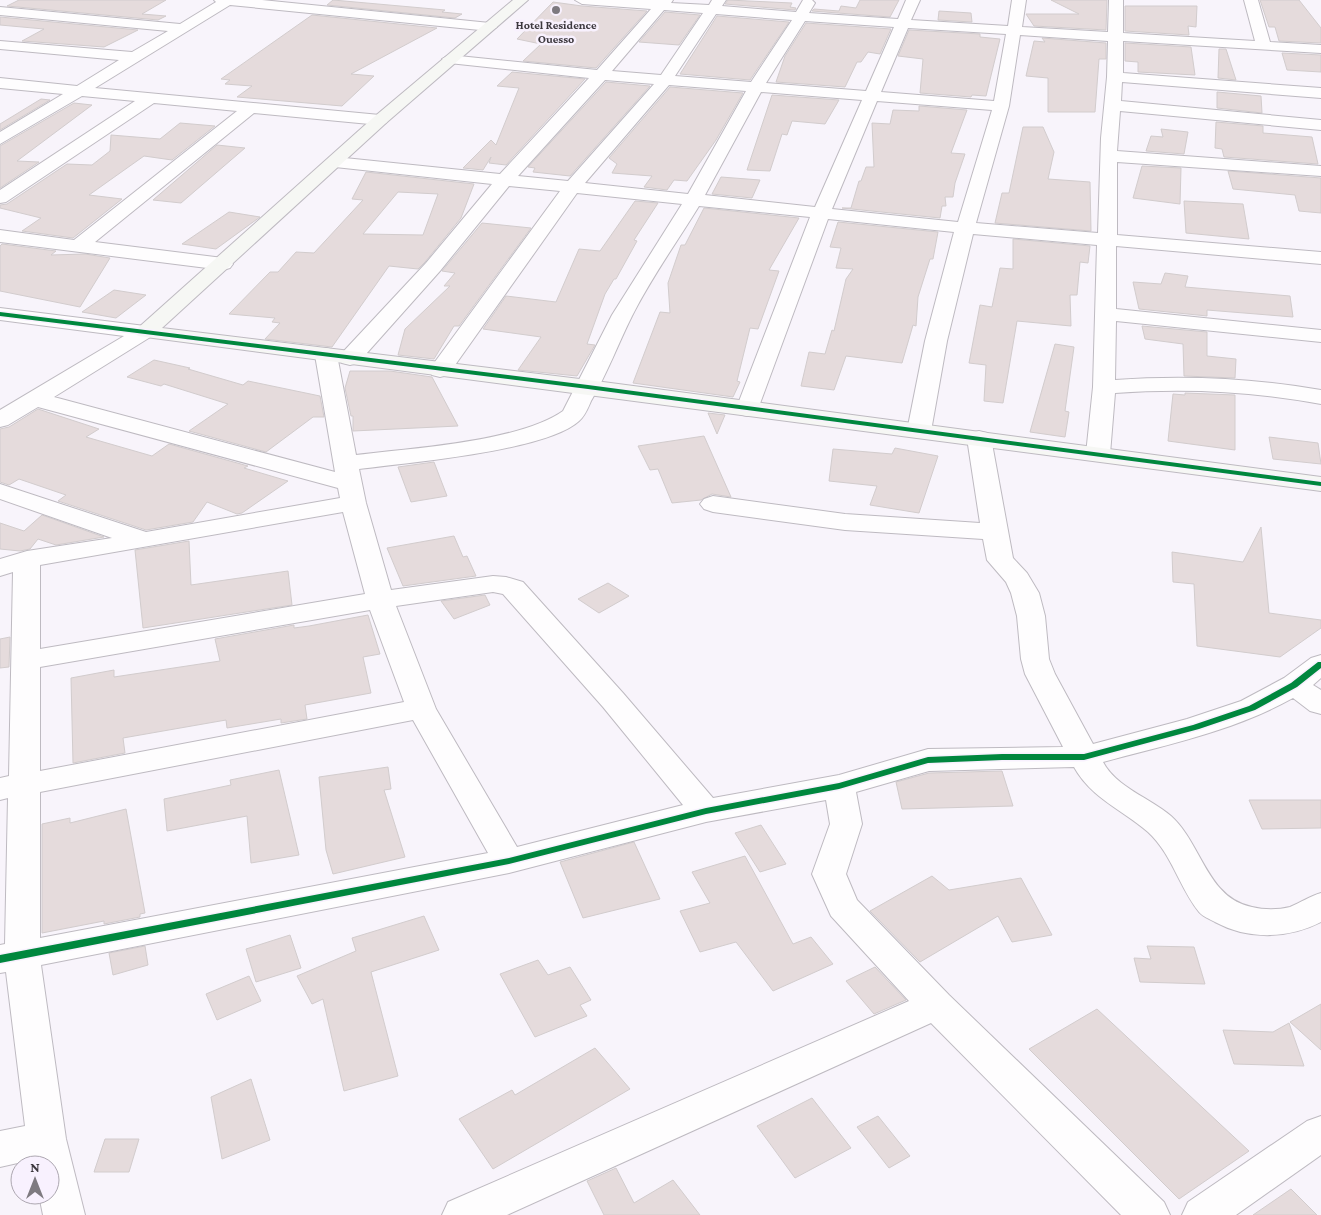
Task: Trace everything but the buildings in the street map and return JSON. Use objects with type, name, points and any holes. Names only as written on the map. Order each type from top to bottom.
[{"type":"street","points":[[0,5],[9,0]]},
{"type":"street","points":[[221,0],[490,27]]},
{"type":"street","points":[[0,139],[226,0]]},
{"type":"street","points":[[0,420],[145,332],[223,264],[449,59],[521,0]]},
{"type":"street","points":[[582,0],[716,5],[801,16],[904,24],[1321,49]]},
{"type":"street","points":[[64,1215],[46,1139],[11,957],[12,787],[27,660],[14,564],[146,540],[350,483],[441,452],[539,432],[561,424],[572,415],[588,388],[622,315],[693,200],[756,86],[810,0]]},
{"type":"street","points":[[747,409],[821,214],[913,0]]},
{"type":"street","points":[[920,431],[936,341],[965,228],[1001,106],[1019,0]]},
{"type":"street","points":[[1098,454],[1104,387],[1104,314],[1111,105],[1115,77],[1114,36],[1116,0]]},
{"type":"street","points":[[1251,0],[1264,46]]},
{"type":"street","points":[[338,357],[433,267],[505,179],[602,75],[664,3]]},
{"type":"street","points":[[440,370],[573,186],[665,80],[716,5]]},
{"type":"street","points":[[390,16],[403,6]]},
{"type":"street","points":[[0,11],[181,28]]},
{"type":"street","points":[[0,45],[134,57]]},
{"type":"street","points":[[449,59],[602,75],[1001,106]]},
{"type":"street","points":[[1115,77],[1321,93]]},
{"type":"street","points":[[0,83],[380,120]]},
{"type":"street","points":[[0,198],[150,98]]},
{"type":"street","points":[[1111,105],[1321,125]]},
{"type":"street","points":[[78,246],[250,108]]},
{"type":"street","points":[[1110,156],[1321,170]]},
{"type":"street","points":[[335,162],[821,214],[1321,258]]},
{"type":"street","points":[[0,236],[223,264]]},
{"type":"street","points":[[0,314],[979,438],[1321,484]]},
{"type":"street","points":[[1104,314],[1321,336]]},
{"type":"street","points":[[338,357],[350,483],[380,600],[421,709],[509,861]]},
{"type":"street","points":[[1104,387],[1184,382],[1221,383],[1276,388],[1321,397]]},
{"type":"street","points":[[35,399],[350,483]]},
{"type":"street","points":[[979,438],[1000,560],[1018,579],[1025,594],[1031,616],[1036,659],[1040,674],[1084,757],[1099,781],[1159,824],[1176,842],[1201,888],[1213,905],[1234,916],[1263,923],[1296,919],[1321,906]]},
{"type":"street","points":[[0,492],[146,540]]},
{"type":"street","points":[[713,504],[845,522],[994,532]]},
{"type":"street","points":[[27,660],[380,600],[493,584],[506,585],[513,588],[613,700],[706,811]]},
{"type":"street","points":[[11,957],[509,861],[706,811],[838,786],[928,760],[1002,757],[1084,757],[1196,727],[1252,708],[1294,685],[1321,664]]},
{"type":"street","points":[[1294,685],[1321,704]]},
{"type":"street","points":[[12,787],[421,709]]},
{"type":"street","points":[[838,786],[846,824],[828,874],[843,907],[936,1005],[1148,1215]]},
{"type":"street","points":[[463,1215],[936,1005]]},
{"type":"street","points":[[1203,1215],[1321,1133]]},
{"type":"street","points":[[0,1149],[46,1139]]},
{"type":"cycle path","points":[[0,314],[588,387],[1321,484]]},
{"type":"cycle path","points":[[0,959],[509,861],[706,811],[839,786],[928,760],[1002,757],[1084,757],[1196,727],[1252,708],[1294,685],[1321,664]]},
{"type":"place","name":"Hotel Residence Ouesso","points":[[556,10]]}]
